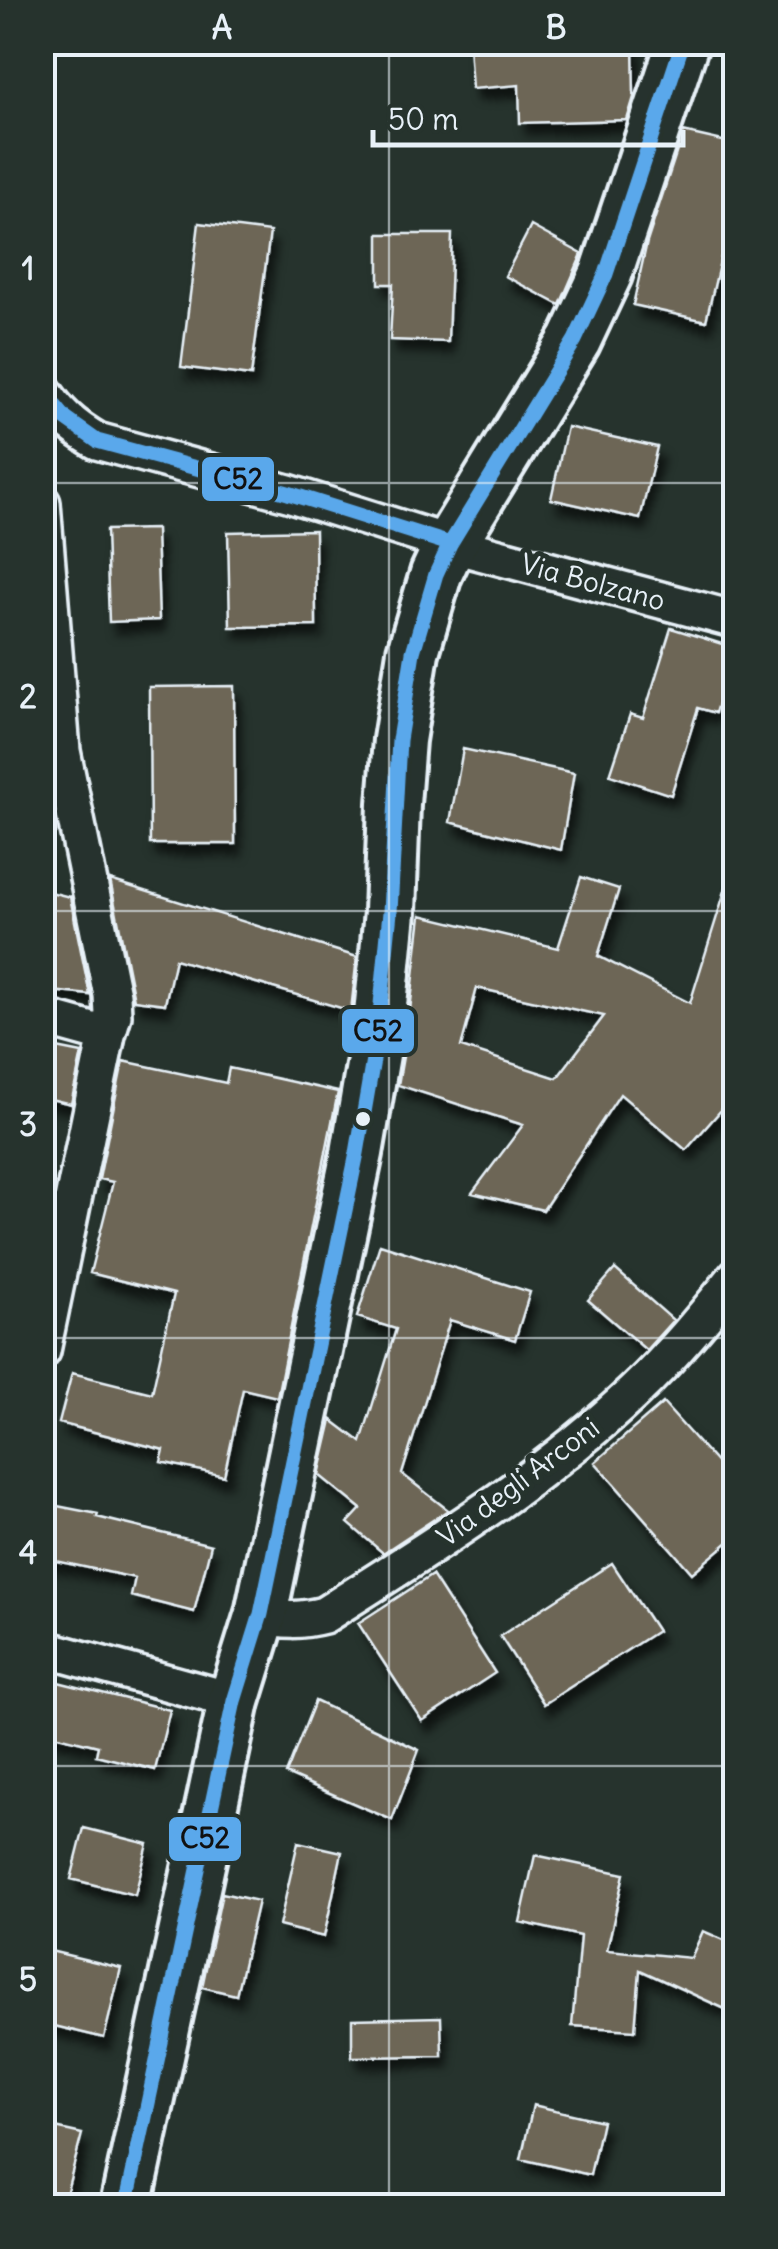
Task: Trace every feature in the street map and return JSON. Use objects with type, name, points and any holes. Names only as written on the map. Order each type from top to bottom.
[{"type":"street","points":[[126,2206],[234,1701],[260,1614],[358,1153],[379,1025],[390,912],[399,740],[413,652],[436,574],[450,544],[575,340],[606,274],[683,42]]},
{"type":"street","name":"Via Bolzano","points":[[46,407],[97,441],[288,493],[450,544],[736,620]]},
{"type":"street","points":[[42,503],[62,752],[112,995],[112,1015],[42,1351]]},
{"type":"street","points":[[42,1016],[107,1035]]},
{"type":"street","name":"Via degli Arconi","points":[[260,1614],[290,1620],[324,1615],[457,1530],[552,1462],[634,1392],[692,1332],[736,1277]]},
{"type":"street","points":[[42,1648],[234,1701]]},
{"type":"building","points":[[633,42],[634,97],[627,120],[520,123],[519,85],[472,89],[469,45]]},
{"type":"building","points":[[683,132],[736,144],[736,192],[706,321],[633,305],[647,242]]},
{"type":"building","points":[[199,223],[270,232],[251,376],[181,367]]},
{"type":"building","points":[[531,226],[582,254],[560,305],[505,276]]},
{"type":"building","points":[[379,234],[452,234],[448,342],[390,340],[393,284],[379,284]]},
{"type":"building","points":[[567,427],[657,447],[640,519],[551,499]]},
{"type":"building","points":[[156,529],[159,620],[109,622],[106,530]]},
{"type":"building","points":[[315,530],[316,626],[230,627],[228,532]]},
{"type":"building","points":[[671,628],[735,648],[715,713],[698,708],[671,795],[610,775],[630,714],[643,718]]},
{"type":"building","points":[[234,686],[235,844],[150,844],[149,687]]},
{"type":"building","points":[[463,749],[574,773],[561,850],[450,822]]},
{"type":"building","points":[[581,877],[619,889],[598,956],[690,1003],[728,881],[736,882],[736,1093],[686,1150],[620,1094],[543,1210],[472,1193],[523,1125],[398,1085],[421,915],[558,948]],"holes":[[[477,988],[604,1016],[557,1078],[461,1047]]]},
{"type":"building","points":[[110,880],[357,957],[351,1011],[175,959],[165,1004],[134,1000]]},
{"type":"building","points":[[42,890],[70,897],[90,995],[42,990]]},
{"type":"building","points":[[42,1045],[82,1053],[71,1104],[42,1097]]},
{"type":"building","points":[[123,1061],[226,1083],[229,1068],[338,1092],[277,1397],[243,1389],[224,1476],[161,1462],[164,1450],[59,1423],[72,1373],[152,1393],[174,1294],[90,1273],[113,1182],[99,1179]]},
{"type":"building","points":[[380,1244],[530,1292],[515,1340],[450,1320],[402,1474],[448,1510],[383,1553],[348,1523],[361,1509],[319,1475],[332,1420],[361,1442],[396,1329],[357,1317]]},
{"type":"building","points":[[615,1269],[673,1320],[646,1350],[588,1300]]},
{"type":"building","points":[[663,1403],[736,1485],[736,1536],[692,1573],[595,1462]]},
{"type":"building","points":[[42,1503],[211,1545],[194,1612],[131,1596],[135,1578],[42,1558]]},
{"type":"building","points":[[612,1563],[657,1631],[544,1704],[500,1636]]},
{"type":"building","points":[[432,1575],[495,1673],[422,1721],[358,1623]]},
{"type":"building","points":[[42,1678],[170,1710],[155,1770],[96,1755],[98,1746],[42,1732]]},
{"type":"building","points":[[315,1701],[419,1750],[392,1820],[286,1774]]},
{"type":"building","points":[[84,1828],[148,1844],[135,1895],[71,1879]]},
{"type":"building","points":[[298,1842],[342,1852],[324,1937],[279,1926]]},
{"type":"building","points":[[535,1855],[624,1874],[607,1950],[691,1958],[703,1931],[736,1945],[736,2014],[640,1970],[635,2030],[572,2026],[580,1936],[520,1922]]},
{"type":"building","points":[[222,1893],[258,1901],[236,1995],[202,1987]]},
{"type":"building","points":[[42,1949],[121,1968],[104,2038],[42,2023]]},
{"type":"building","points":[[441,2017],[442,2056],[352,2057],[352,2019]]},
{"type":"building","points":[[533,2105],[602,2121],[590,2175],[521,2159]]},
{"type":"building","points":[[42,2125],[82,2134],[63,2206],[42,2206]]},
{"type":"transit line","name":"C52","points":[[126,2206],[234,1701],[261,1614],[357,1153],[379,1025],[390,912],[399,740],[413,652],[436,574],[450,544],[575,340],[606,274],[683,42]]},
{"type":"transit line","name":"C52","points":[[42,390],[66,419],[97,441],[288,493],[450,544]]}]
